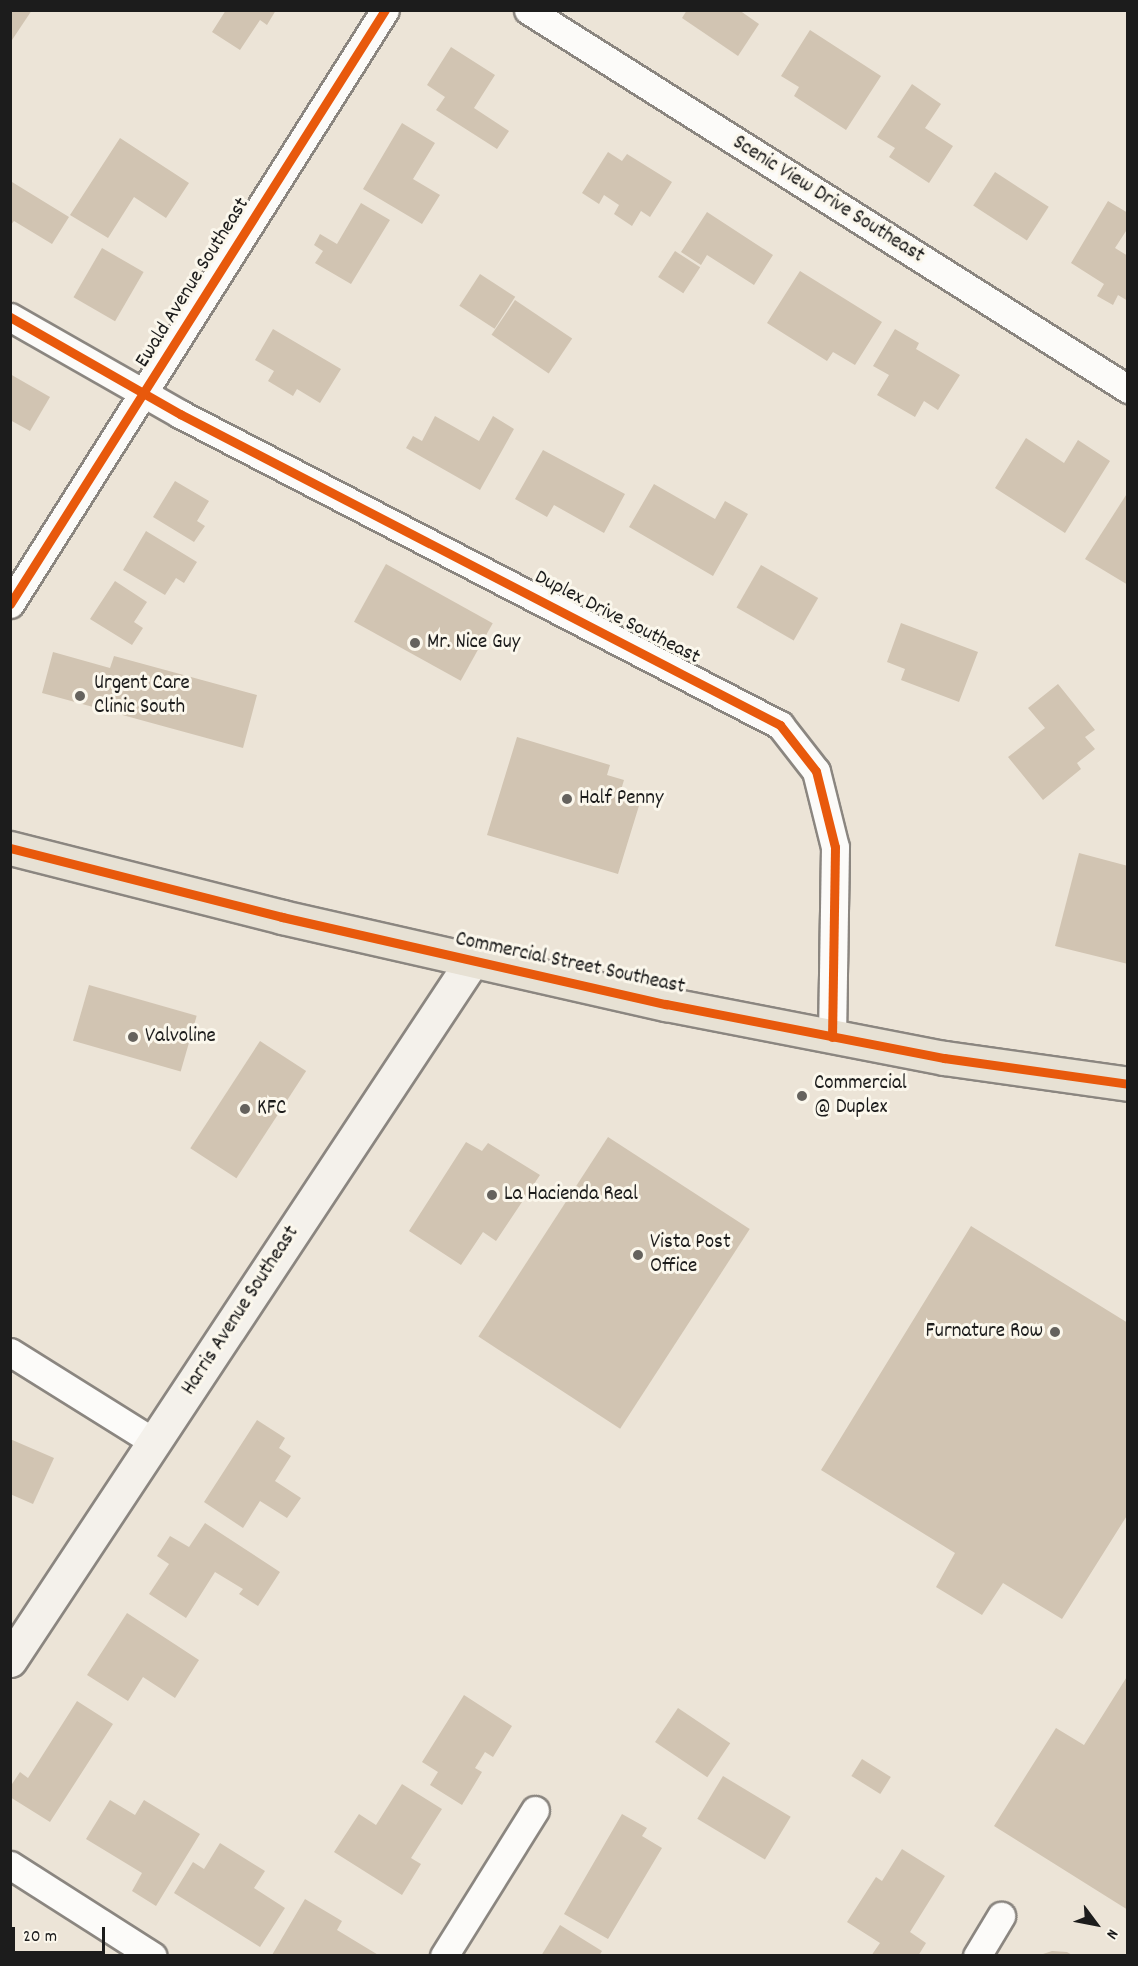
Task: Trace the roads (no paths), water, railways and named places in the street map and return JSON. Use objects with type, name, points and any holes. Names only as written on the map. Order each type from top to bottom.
[{"type":"main road","name":"Commercial Street Southeast","points":[[10,848],[472,961],[832,1037],[1128,1084]]},
{"type":"street","name":"Ewald Avenue Southeast","points":[[10,604],[145,395],[385,10]]},
{"type":"street","name":"Scenic View Drive Southeast","points":[[528,10],[1128,389]]},
{"type":"street","name":"Duplex Drive Southeast","points":[[10,317],[145,395],[780,725],[816,771],[835,847],[832,1037]]},
{"type":"street","name":"Harris Avenue Southeast","points":[[10,1660],[472,961]]},
{"type":"street","points":[[10,1352],[154,1442]]},
{"type":"street","points":[[444,1956],[535,1810]]},
{"type":"street","points":[[10,1865],[153,1956]]},
{"type":"street","points":[[977,1956],[1001,1916]]},
{"type":"place","name":"Mr. Nice Guy","points":[[415,643]]},
{"type":"place","name":"Urgent Care Clinic South","points":[[80,696]]},
{"type":"place","name":"Half Penny","points":[[567,799]]},
{"type":"place","name":"Valvoline","points":[[133,1037]]},
{"type":"place","name":"Commercial @ Duplex","points":[[802,1096]]},
{"type":"place","name":"KFC","points":[[245,1109]]},
{"type":"place","name":"La Hacienda Real","points":[[492,1195]]},
{"type":"place","name":"Vista Post Office","points":[[638,1255]]},
{"type":"place","name":"Furnature Row","points":[[1055,1332]]}]
